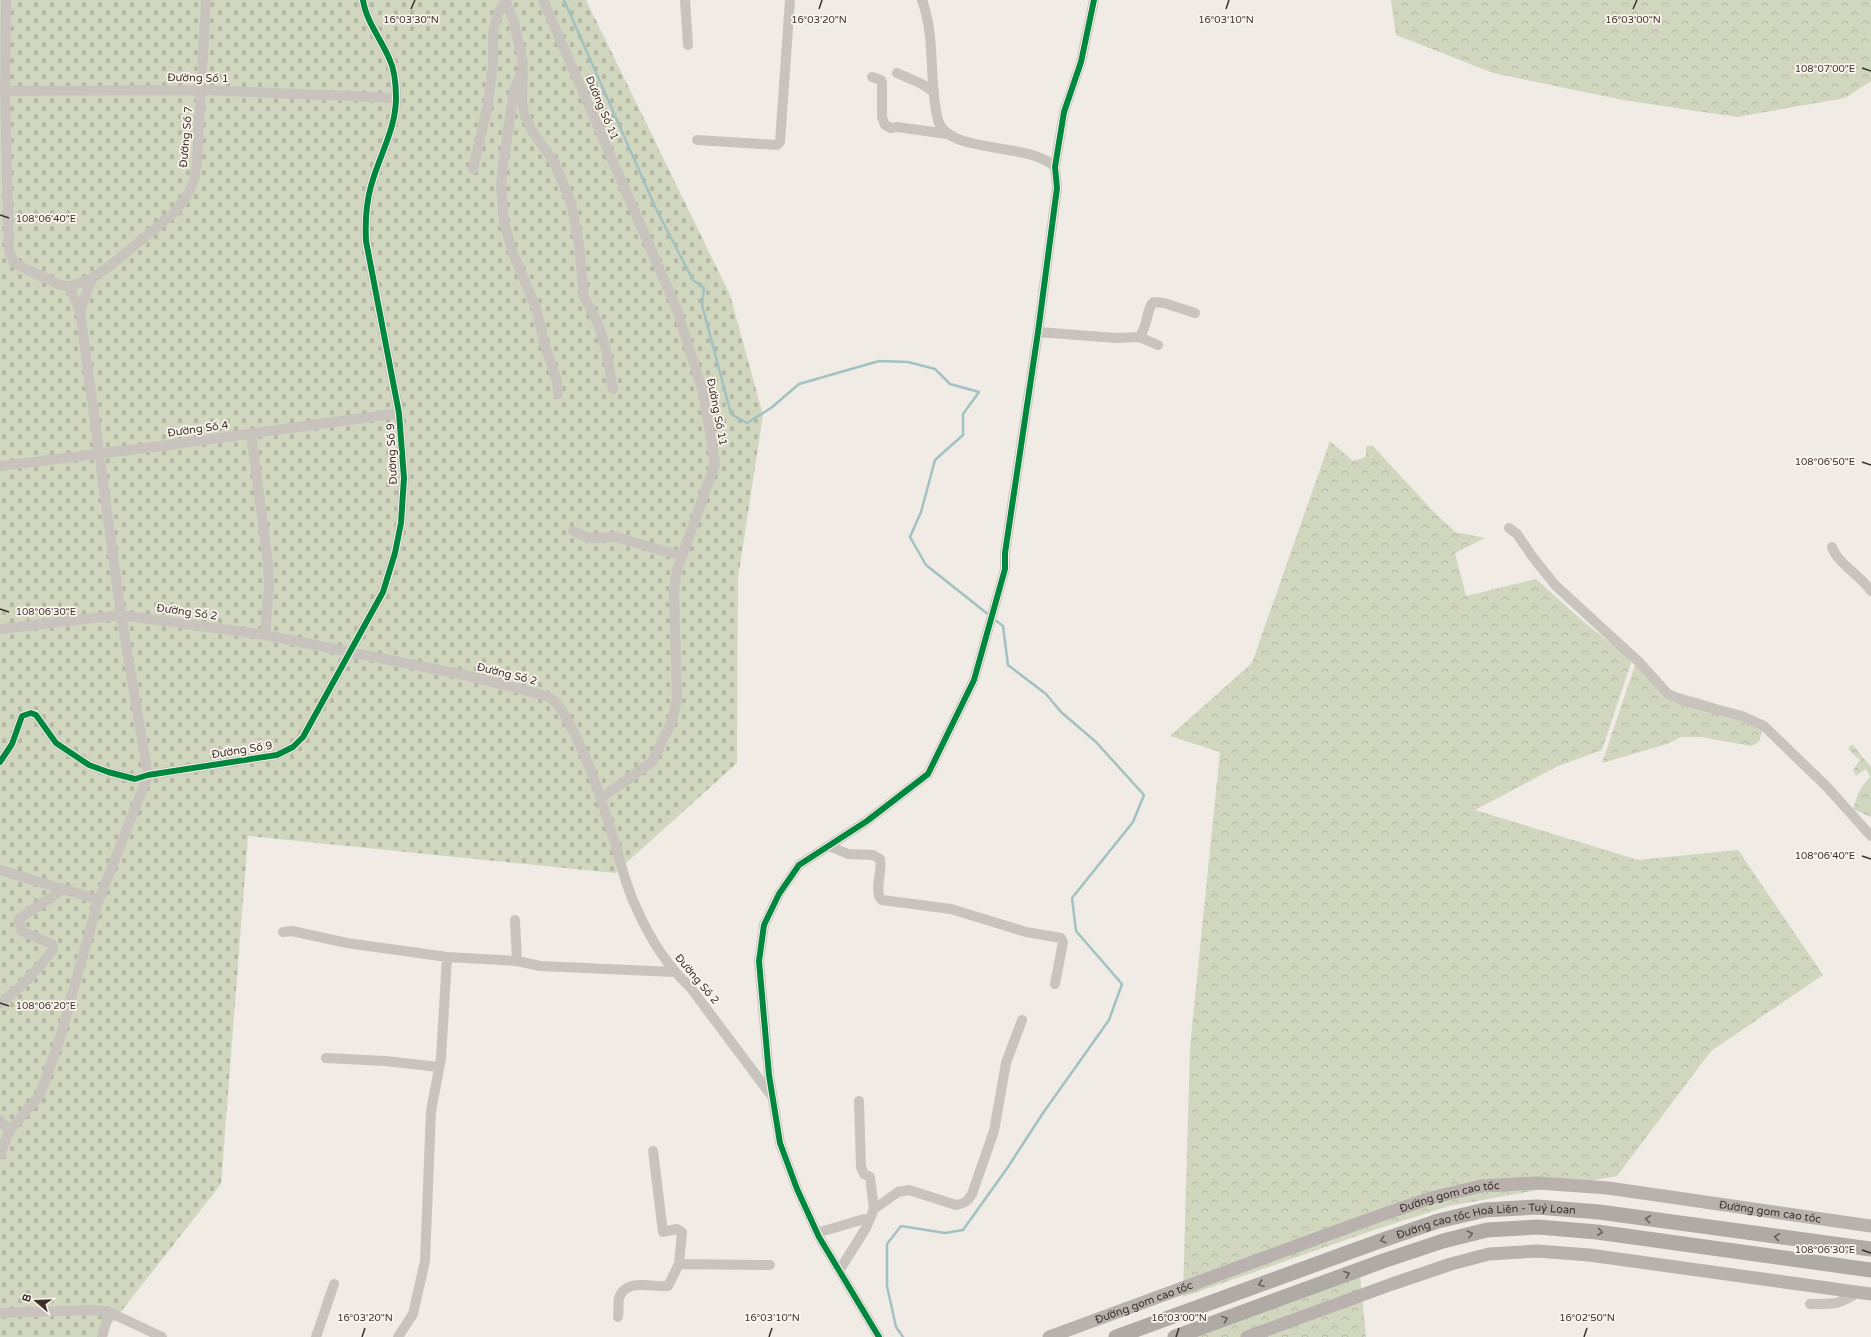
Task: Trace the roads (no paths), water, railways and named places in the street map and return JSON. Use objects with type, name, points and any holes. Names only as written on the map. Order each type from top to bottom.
[{"type":"highway","name":"Đường cao tốc Hoà Liên - Tuý Loan","points":[[1116,1337],[1438,1221],[1485,1210],[1537,1207],[1599,1212],[1871,1249]]},
{"type":"highway","name":"Đường cao tốc Hoà Liên - Tuý Loan","points":[[1175,1337],[1443,1240],[1487,1230],[1538,1227],[1597,1232],[1871,1270]]},
{"type":"main road","name":"Đường gom cao tốc","points":[[1048,1337],[1370,1219],[1431,1198],[1481,1186],[1538,1183],[1608,1188],[1871,1226]]},
{"type":"main road","points":[[1247,1337],[1392,1284],[1451,1264],[1489,1254],[1537,1251],[1589,1255],[1865,1293]]},
{"type":"street","points":[[0,1155],[9,1131],[40,1094],[60,1038],[99,900],[148,775],[121,615],[80,311],[69,286],[53,282],[18,265],[10,256],[8,246],[2,91],[6,0]]},
{"type":"street","name":"Đường Số 7","points":[[69,286],[92,278],[111,265],[175,212],[190,191],[198,160],[206,0]]},
{"type":"street","name":"Đường Số 9","points":[[0,762],[12,744],[22,716],[32,713],[36,715],[61,747],[88,765],[135,779],[148,775],[277,755],[293,746],[303,737],[383,592],[396,553],[403,504],[404,478],[399,413],[366,241],[365,221],[371,186],[393,124],[396,98],[394,72],[390,60],[366,14],[363,0]]},
{"type":"street","points":[[506,0],[514,22],[523,62],[522,101],[524,114],[532,132],[554,162],[571,202],[579,245],[584,297],[598,323],[606,350],[613,389]]},
{"type":"street","points":[[473,169],[488,104],[493,32],[498,13],[506,0]]},
{"type":"street","name":"Đường Số 11","points":[[543,0],[670,293],[702,392],[715,464],[677,570],[674,590],[677,698],[672,720],[652,762],[601,798]]},
{"type":"street","points":[[685,0],[688,45]]},
{"type":"street","points":[[697,140],[777,145],[780,142],[790,0]]},
{"type":"street","points":[[922,0],[930,31],[934,92],[939,122],[948,134]]},
{"type":"street","points":[[879,1337],[817,1233],[797,1189],[780,1144],[768,1066],[759,961],[764,925],[780,894],[800,865],[868,821],[928,774],[974,680],[1005,569],[1005,553],[1038,332],[1057,188],[1056,167],[1064,112],[1081,62],[1094,0]]},
{"type":"street","points":[[523,70],[514,90],[503,165],[501,185],[504,221],[512,251],[536,308],[545,346],[557,382],[558,394]]},
{"type":"street","points":[[897,73],[922,84],[934,92]]},
{"type":"street","points":[[872,77],[881,80],[882,117],[885,125],[891,128],[897,127],[948,134],[962,141],[1038,156],[1056,167]]},
{"type":"street","name":"Đường Số 1","points":[[2,91],[202,90],[396,98]]},
{"type":"street","points":[[80,311],[92,278]]},
{"type":"street","points":[[1139,337],[1144,331],[1147,324],[1150,307],[1154,302],[1164,303],[1195,313]]},
{"type":"street","points":[[1038,332],[1116,338],[1139,337],[1158,345]]},
{"type":"street","name":"Đường Số 4","points":[[0,466],[251,434],[399,413]]},
{"type":"street","points":[[251,434],[268,562],[269,586],[265,636]]},
{"type":"street","points":[[1509,528],[1517,534],[1555,585],[1640,663],[1668,694],[1685,701],[1742,716],[1764,726],[1828,787],[1871,836]]},
{"type":"street","points":[[573,531],[589,538],[615,537],[682,556]]},
{"type":"street","points":[[1832,547],[1835,554],[1865,582],[1871,591]]},
{"type":"street","name":"Đường Số 2","points":[[0,629],[121,615],[265,636],[349,652],[469,676],[547,696],[552,699],[562,710],[577,739],[601,798],[635,906],[654,942],[674,972],[690,987],[772,1097]]},
{"type":"street","points":[[829,846],[848,854],[873,855],[880,858],[881,864],[878,892],[882,900],[951,910],[1026,932],[1061,938],[1063,942],[1055,984]]},
{"type":"street","points":[[0,870],[99,900]]},
{"type":"street","points":[[0,1004],[43,963],[53,950],[52,944],[21,932],[19,919],[62,890]]},
{"type":"street","points":[[515,920],[517,961]]},
{"type":"street","points":[[283,932],[292,931],[342,942],[447,957],[517,961],[540,966],[674,972]]},
{"type":"street","points":[[398,1337],[413,1314],[424,1261],[431,1111],[439,1067],[447,957]]},
{"type":"street","points":[[874,1208],[904,1190],[913,1191],[956,1204],[963,1204],[969,1200],[990,1144],[1006,1063],[1022,1020]]},
{"type":"street","points":[[326,1058],[385,1061],[439,1067]]},
{"type":"street","points":[[839,1271],[866,1228],[874,1208],[870,1178],[864,1174],[861,1167],[859,1100]]},
{"type":"street","points":[[0,1120],[9,1131]]},
{"type":"street","points":[[618,1317],[619,1300],[622,1294],[629,1287],[637,1285],[668,1286],[679,1264],[682,1232],[677,1229],[663,1232],[653,1151]]},
{"type":"street","points":[[817,1233],[864,1219]]},
{"type":"street","points":[[679,1264],[770,1265]]},
{"type":"street","points":[[316,1337],[334,1284]]},
{"type":"street","points":[[1810,1304],[1832,1304],[1844,1302],[1865,1293]]},
{"type":"street","points":[[0,1313],[94,1310],[109,1312],[162,1337]]},
{"type":"street","points":[[102,1337],[109,1312]]},
{"type":"waterway","points":[[564,0],[657,211],[693,280],[704,288],[702,305],[731,414],[747,423],[771,408],[799,384],[879,361],[908,362],[935,369],[950,384],[979,392],[963,414],[963,435],[935,460],[921,512],[910,537],[926,565],[989,615]]},
{"type":"waterway","points":[[903,1337],[896,1327],[887,1286],[887,1244],[901,1226],[945,1233],[963,1230],[1109,1020],[1122,984],[1076,931],[1072,898],[1133,822],[1144,795],[1096,742],[1061,712],[1046,694],[1008,665],[1003,626],[994,619]]}]
